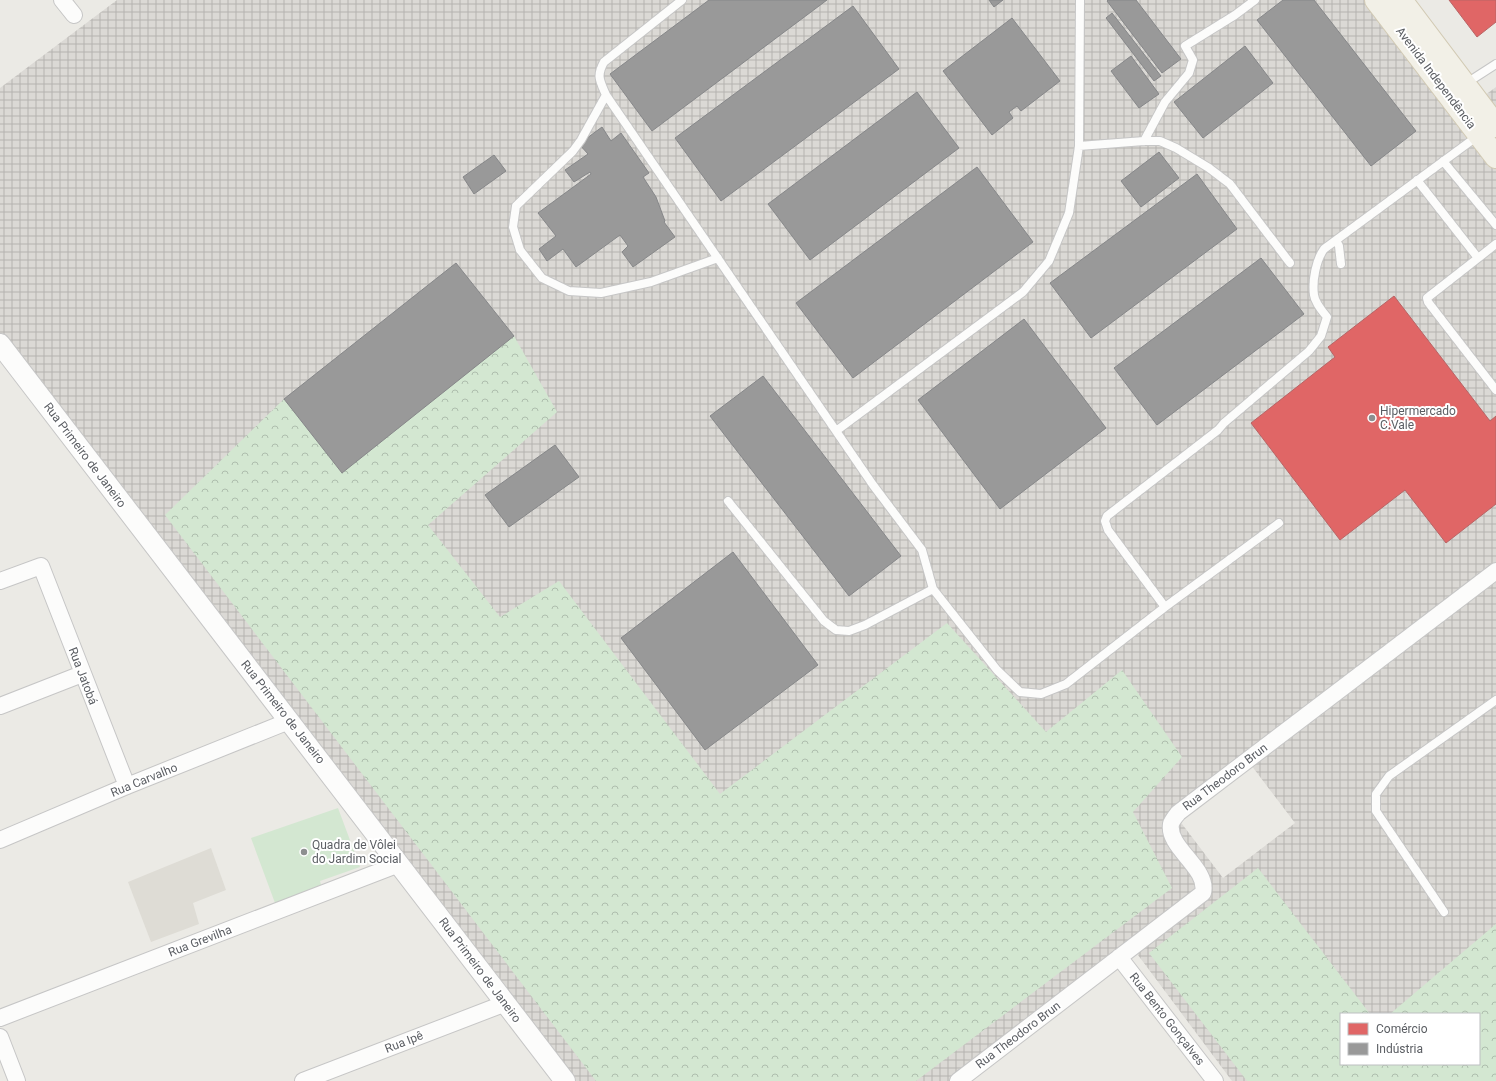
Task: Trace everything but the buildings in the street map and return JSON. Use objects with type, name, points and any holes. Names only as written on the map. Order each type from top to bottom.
[{"type":"main road","name":"Avenida Independência","points":[[1376,0],[1457,90],[1488,128],[1496,157]]},
{"type":"main road","name":"Avenida Independência","points":[[1401,0],[1457,90]]},
{"type":"street","points":[[62,0],[74,15]]},
{"type":"street","name":"Rua Primeiro de Janeiro","points":[[0,344],[565,1081]]},
{"type":"street","name":"Rua Jatobá","points":[[0,581],[41,566],[127,786]]},
{"type":"street","name":"Rua Theodoro Brun","points":[[958,1081],[1203,893],[1204,886],[1199,874],[1172,835],[1171,823],[1178,813],[1496,571]]},
{"type":"street","points":[[0,706],[82,674]]},
{"type":"street","name":"Rua Carvalho","points":[[0,840],[127,786],[289,721]]},
{"type":"street","name":"Rua Grevilha","points":[[0,1018],[399,864]]},
{"type":"street","name":"Rua Bento Gonçalves","points":[[1119,957],[1215,1081]]},
{"type":"street","name":"Rua Ipê","points":[[303,1081],[506,1003]]},
{"type":"street","points":[[0,1037],[17,1081]]},
{"type":"lane","points":[[682,0],[604,62],[599,70],[600,81],[606,94],[873,485],[922,550],[933,589],[997,670],[1020,692],[1041,694],[1066,684],[1165,607],[1279,523]]},
{"type":"lane","points":[[836,431],[1023,292],[1049,262],[1069,213],[1079,146],[1080,0]]},
{"type":"lane","points":[[1144,141],[1165,102],[1189,73],[1193,60],[1185,46],[1235,15],[1255,0]]},
{"type":"lane","points":[[1457,90],[1496,64]]},
{"type":"lane","points":[[606,94],[581,140],[572,151],[516,206],[513,227],[520,250],[542,278],[569,291],[601,293],[651,282],[718,258]]},
{"type":"lane","points":[[1165,607],[1108,530],[1105,521],[1107,516],[1218,430],[1224,423],[1309,351],[1321,336],[1327,317],[1314,296],[1314,280],[1320,255],[1324,249],[1488,128]]},
{"type":"lane","points":[[1079,146],[1160,141],[1176,148],[1209,168],[1230,184],[1290,263]]},
{"type":"lane","points":[[1443,161],[1496,225]]},
{"type":"lane","points":[[1417,180],[1478,258]]},
{"type":"lane","points":[[1336,240],[1339,246],[1341,264]]},
{"type":"lane","points":[[1496,244],[1427,298],[1428,302],[1496,390]]},
{"type":"lane","points":[[728,501],[824,621],[836,630],[849,631],[865,625],[933,589]]},
{"type":"lane","points":[[1444,912],[1376,811],[1376,794],[1389,776],[1496,700]]},
{"type":"shaded area","points":[[117,0],[1376,0],[1496,157],[1496,1081],[1232,1081],[1132,947],[958,1081],[565,1081],[0,344],[0,88]],"holes":[[[1248,761],[1295,823],[1223,878],[1176,816]]]},
{"type":"shaded area","points":[[1496,87],[1496,126],[1477,101]]},
{"type":"shaded area","points":[[211,848],[226,890],[193,903],[199,924],[151,942],[128,882]]},
{"type":"green space","points":[[514,336],[557,412],[428,525],[500,617],[559,581],[720,794],[947,623],[1046,732],[1122,670],[1182,757],[1133,812],[1172,888],[916,1081],[596,1081],[165,515],[284,399],[342,473]]},
{"type":"green space","points":[[338,808],[360,867],[320,881],[321,885],[275,903],[251,838]]},
{"type":"green space","points":[[1258,868],[1369,1013],[1340,1013],[1340,1065],[1480,1065],[1480,1013],[1391,1013],[1496,924],[1496,1081],[1247,1081],[1149,953]]},
{"type":"place","name":"Hipermercado C.Vale","points":[[1372,418]]},
{"type":"place","name":"Quadra de Vôlei do Jardim Social","points":[[304,852]]}]
